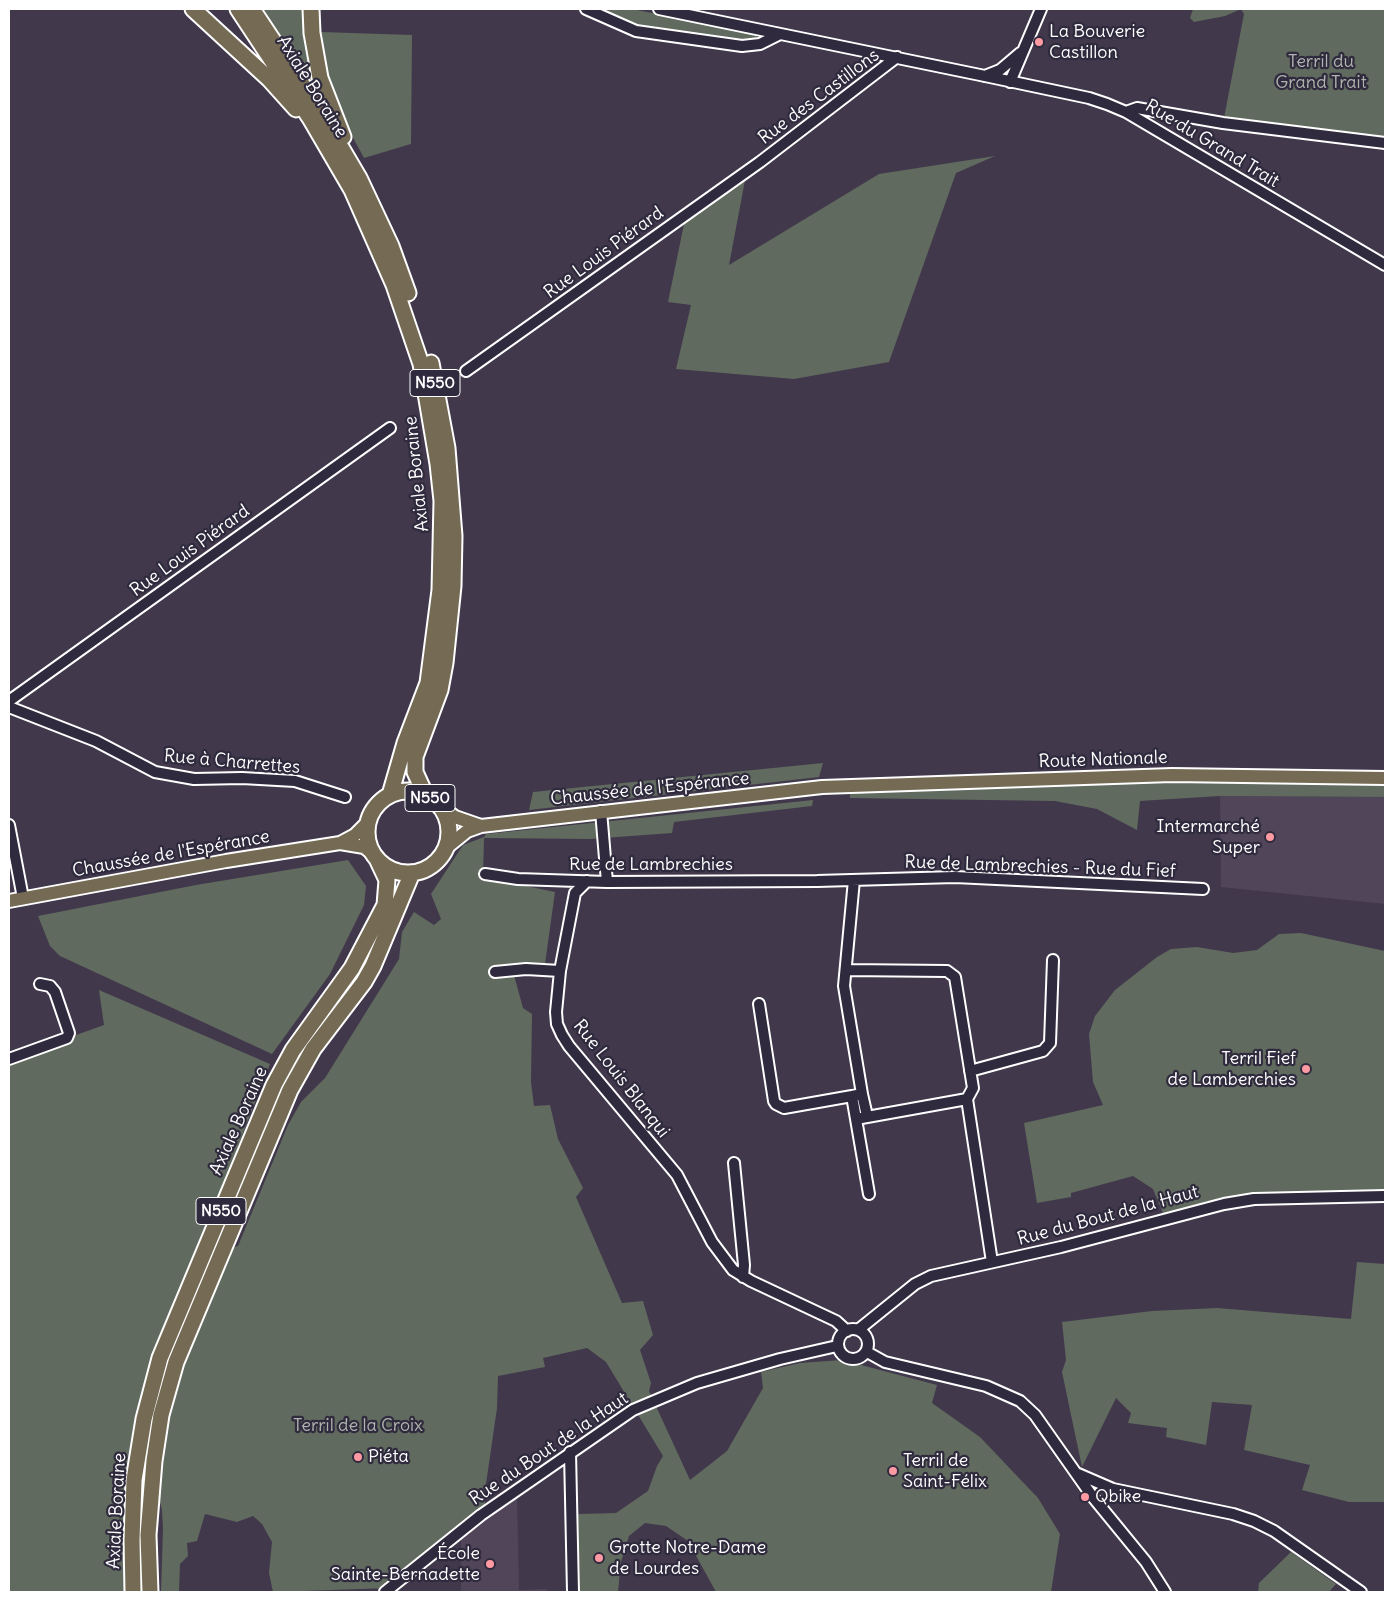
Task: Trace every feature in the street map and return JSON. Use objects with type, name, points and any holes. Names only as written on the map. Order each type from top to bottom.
[{"type":"highway","points":[[194,9],[269,79],[333,156]]},
{"type":"highway","name":"Axiale Boraine","points":[[238,9],[333,156],[376,242],[411,328],[421,364],[430,411],[442,501],[440,590],[428,683],[403,749],[390,795]]},
{"type":"highway","name":"Axiale Boraine","points":[[252,9],[319,110],[358,178],[391,246],[422,332],[440,403],[452,494],[454,586],[446,663],[440,690],[415,757],[415,772],[425,794]]},
{"type":"highway","points":[[311,9],[312,33],[320,78],[358,178]]},
{"type":"highway","name":"N550","points":[[375,857],[367,837],[368,822],[376,806],[390,795],[408,791],[425,794],[440,806],[449,829],[446,848]]},
{"type":"highway","points":[[375,857],[392,871],[412,873],[434,864],[446,848]]},
{"type":"highway","name":"Axiale Boraine","points":[[133,1592],[132,1531],[134,1480],[144,1419],[160,1358],[274,1085],[294,1050],[352,968],[385,905],[387,880],[385,872],[375,857]]},
{"type":"highway","name":"Axiale Boraine","points":[[150,1592],[148,1535],[153,1470],[161,1415],[176,1362],[290,1090],[313,1050],[364,982],[373,966],[412,873]]},
{"type":"main road","name":"Route Nationale","points":[[822,787],[1172,775],[1385,778]]},
{"type":"main road","name":"Chaussée de l'Espérance","points":[[481,826],[822,787]]},
{"type":"main road","points":[[440,806],[455,817],[481,826]]},
{"type":"main road","points":[[340,843],[355,835],[368,822]]},
{"type":"main road","points":[[446,848],[467,831],[481,826]]},
{"type":"main road","name":"Chaussée de l'Espérance","points":[[9,902],[226,861],[340,843]]},
{"type":"main road","points":[[340,843],[364,847],[375,857]]},
{"type":"street","points":[[586,9],[636,31],[733,45],[760,44],[780,34]]},
{"type":"street","name":"Rue du Grand Trait","points":[[658,9],[1089,98],[1126,112],[1385,265]]},
{"type":"street","points":[[1007,81],[1042,9]]},
{"type":"street","points":[[986,76],[1008,64],[1026,44]]},
{"type":"street","name":"Rue des Castillons","points":[[760,162],[897,57]]},
{"type":"street","points":[[1007,81],[1008,64]]},
{"type":"street","points":[[1126,112],[1137,108],[1223,123],[1385,143]]},
{"type":"street","name":"Rue Louis Piérard","points":[[466,371],[760,162]]},
{"type":"street","name":"Rue Louis Piérard","points":[[9,701],[390,428]]},
{"type":"street","name":"Rue à Charrettes","points":[[9,707],[82,734],[155,772],[194,779],[242,778],[295,781],[345,797]]},
{"type":"street","points":[[601,812],[607,882]]},
{"type":"street","points":[[9,825],[23,898]]},
{"type":"street","name":"Rue de Lambrechies","points":[[485,874],[518,879],[607,882],[816,881]]},
{"type":"street","name":"Rue de Lambrechies - Rue du Fief","points":[[816,881],[956,877],[1203,889]]},
{"type":"street","points":[[854,880],[844,986],[857,1095],[856,1119],[869,1194]]},
{"type":"street","name":"Rue Louis Blanqui","points":[[588,881],[575,893],[560,971],[556,1012],[557,1024],[566,1041],[677,1175],[712,1242],[733,1270],[743,1277],[852,1330]]},
{"type":"street","points":[[970,1071],[1043,1051],[1050,1043],[1053,960]]},
{"type":"street","points":[[495,972],[526,970],[560,971]]},
{"type":"street","points":[[846,970],[947,971],[955,977],[973,1088],[967,1099],[992,1262]]},
{"type":"street","points":[[9,1059],[67,1038],[69,1033],[55,992],[50,986],[40,984]]},
{"type":"street","points":[[759,1004],[776,1104],[784,1108],[857,1095]]},
{"type":"street","points":[[857,1095],[867,1116]]},
{"type":"street","points":[[856,1119],[967,1099]]},
{"type":"street","points":[[734,1163],[744,1265],[743,1277]]},
{"type":"street","name":"Rue du Bout de la Haut","points":[[852,1330],[915,1284],[931,1276],[1061,1247],[1197,1209],[1254,1198],[1385,1196]]},
{"type":"street","points":[[852,1330],[868,1338],[867,1352],[858,1359],[852,1360],[845,1357],[837,1346],[839,1337],[852,1330]]},
{"type":"street","name":"Rue du Bout de la Haut","points":[[385,1592],[481,1515],[633,1410],[655,1399],[697,1384],[780,1359],[837,1346]]},
{"type":"street","points":[[867,1352],[885,1362],[986,1386],[1016,1398],[1035,1416],[1146,1562],[1165,1592]]},
{"type":"street","points":[[570,1452],[573,1592]]},
{"type":"street","points":[[1076,1472],[1113,1489],[1233,1514],[1254,1521],[1274,1531],[1361,1592]]},
{"type":"shaded area","points":[[1220,796],[1385,797],[1385,904],[1221,887]]},
{"type":"shaded area","name":"École Sainte-Bernadette","points":[[517,1496],[519,1590],[547,1589],[547,1592],[461,1592],[461,1539]]},
{"type":"green space","points":[[263,9],[306,9],[320,95]]},
{"type":"green space","points":[[594,9],[632,9],[754,33],[759,39],[757,43],[657,34]]},
{"type":"green space","points":[[1193,9],[1241,9],[1225,16],[1194,22],[1190,18]]},
{"type":"green space","name":"Terril du Grand Trait","points":[[1241,9],[1385,9],[1385,143],[1223,123],[1244,14]]},
{"type":"green space","points":[[321,32],[412,35],[411,144],[364,158],[338,110],[324,65]]},
{"type":"green space","points":[[995,156],[956,173],[889,362],[794,379],[676,369],[691,305],[668,302],[685,219],[746,175],[729,265],[879,174]]},
{"type":"green space","points":[[823,763],[819,777],[529,810],[533,792]]},
{"type":"green space","points":[[1152,781],[1385,783],[1385,797],[1220,796],[1140,801],[1137,830],[1097,809],[1055,801],[850,798],[850,792]]},
{"type":"green space","name":"Terril de la Croix","points":[[813,800],[812,806],[674,822],[672,833],[590,839],[484,838],[483,877],[555,892],[545,964],[512,968],[523,1008],[532,1014],[531,1082],[534,1106],[550,1105],[558,1139],[583,1188],[576,1197],[622,1303],[643,1301],[653,1335],[640,1350],[651,1383],[649,1391],[690,1480],[727,1451],[763,1388],[761,1372],[800,1363],[842,1360],[937,1385],[932,1403],[980,1437],[1038,1498],[1060,1534],[1051,1592],[716,1592],[688,1541],[666,1526],[645,1523],[629,1536],[621,1562],[618,1592],[580,1591],[578,1514],[616,1513],[648,1491],[657,1466],[663,1456],[606,1362],[587,1348],[543,1358],[545,1367],[498,1376],[497,1408],[485,1491],[485,1515],[390,1588],[273,1592],[269,1573],[272,1542],[262,1524],[253,1516],[237,1522],[205,1514],[197,1541],[187,1543],[188,1556],[180,1564],[179,1592],[161,1592],[163,1529],[162,1510],[158,1495],[163,1437],[179,1368],[229,1249],[238,1246],[288,1125],[301,1102],[325,1078],[399,959],[402,932],[414,912],[434,925],[441,919],[431,894],[463,845],[484,837],[486,834]]},
{"type":"green space","points":[[348,860],[366,886],[364,905],[330,974],[272,1054],[60,956],[50,946],[38,916],[196,885]]},
{"type":"green space","points":[[393,901],[367,967],[320,1032],[164,1390],[145,1592],[137,1592],[139,1486],[159,1377],[285,1074]]},
{"type":"green space","points":[[1301,933],[1385,951],[1385,1196],[1254,1199],[1165,1218],[1153,1189],[1133,1176],[1071,1193],[1071,1197],[1037,1203],[1024,1123],[1103,1105],[1093,1082],[1089,1034],[1095,1016],[1115,990],[1157,957],[1171,949],[1197,947],[1233,953],[1257,950],[1279,934]]},
{"type":"green space","points":[[99,990],[270,1064],[186,1280],[129,1477],[124,1516],[124,1592],[9,1592],[9,1059],[104,1025]]},
{"type":"green space","points":[[1357,1262],[1385,1264],[1385,1502],[1349,1502],[1302,1490],[1310,1465],[1244,1450],[1252,1405],[1212,1402],[1206,1445],[1166,1437],[1167,1428],[1128,1423],[1131,1413],[1116,1398],[1082,1467],[1062,1372],[1066,1360],[1062,1322],[1152,1311],[1217,1308],[1351,1319]]},
{"type":"green space","points":[[1291,1552],[1336,1584],[1329,1592],[1258,1592],[1259,1583]]},
{"type":"place","name":"La Bouverie Castillon","points":[[1039,42]]},
{"type":"place","name":"Intermarché Super","points":[[1270,837]]},
{"type":"place","name":"Terril Fief de Lamberchies","points":[[1306,1069]]},
{"type":"place","name":"Piéta","points":[[358,1457]]},
{"type":"place","name":"Terril de Saint-Félix","points":[[893,1471]]},
{"type":"place","name":"Qbike","points":[[1085,1497]]},
{"type":"place","name":"Grotte Notre-Dame de Lourdes","points":[[599,1558]]},
{"type":"place","name":"École Sainte-Bernadette","points":[[490,1564]]}]
